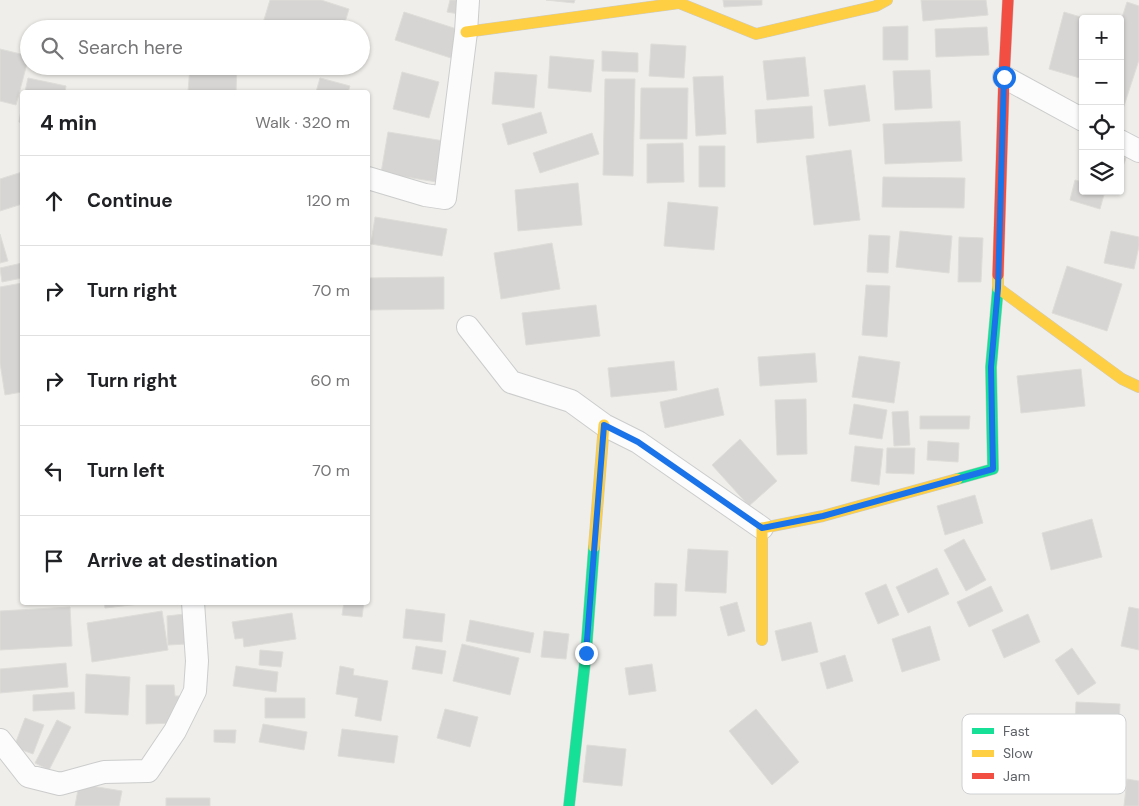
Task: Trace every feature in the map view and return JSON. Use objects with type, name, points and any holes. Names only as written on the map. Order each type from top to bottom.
[{"type":"street","points":[[370,179],[425,195],[445,198],[466,32],[468,0]]},
{"type":"street","points":[[466,32],[679,3],[756,34],[876,6],[887,0]]},
{"type":"street","points":[[468,327],[511,382],[571,401],[604,425],[638,442],[762,528],[823,516],[993,469],[991,367],[998,288],[1008,0]]},
{"type":"street","points":[[1004,77],[1079,118]]},
{"type":"street","points":[[1124,143],[1139,151]]},
{"type":"street","points":[[998,288],[1122,379],[1139,387]]},
{"type":"street","points":[[569,806],[586,653],[604,425]]},
{"type":"street","points":[[762,528],[762,640]]},
{"type":"street","points":[[0,740],[28,776],[60,784],[104,772],[148,771],[175,731],[195,690],[197,661],[192,605]]},
{"type":"building","points":[[270,0],[321,0],[349,9],[346,20],[264,20]]},
{"type":"building","points":[[450,0],[468,0],[465,15],[447,12]]},
{"type":"building","points":[[546,0],[575,0],[574,3]]},
{"type":"building","points":[[723,0],[762,0],[762,5],[724,7]]},
{"type":"building","points":[[921,0],[986,0],[988,15],[923,21]]},
{"type":"building","points":[[1127,2],[1139,6],[1139,60],[1124,106],[1124,15]]},
{"type":"building","points":[[404,12],[463,31],[454,59],[395,40]]},
{"type":"building","points":[[1064,12],[1079,17],[1079,78],[1049,69]]},
{"type":"building","points":[[908,26],[908,60],[883,60],[883,27]]},
{"type":"building","points":[[987,27],[989,55],[936,57],[935,29]]},
{"type":"building","points":[[651,44],[686,46],[684,78],[649,76]]},
{"type":"building","points":[[0,49],[20,54],[20,75],[24,75],[16,105],[0,101]]},
{"type":"building","points":[[602,51],[638,53],[638,72],[602,71]]},
{"type":"building","points":[[550,56],[594,60],[591,92],[548,88]]},
{"type":"building","points":[[805,57],[809,96],[767,100],[763,61]]},
{"type":"building","points":[[930,70],[932,108],[895,110],[893,71]]},
{"type":"building","points":[[402,72],[439,82],[429,118],[393,109]]},
{"type":"building","points":[[495,72],[537,75],[534,108],[492,104]]},
{"type":"building","points":[[189,75],[237,75],[236,90],[188,90]]},
{"type":"building","points":[[723,76],[726,134],[696,136],[693,77]]},
{"type":"building","points":[[28,78],[66,86],[65,90],[25,90]]},
{"type":"building","points":[[320,78],[350,86],[349,90],[317,90]]},
{"type":"building","points":[[605,79],[635,79],[633,176],[603,175]]},
{"type":"building","points":[[865,85],[870,121],[829,126],[824,90]]},
{"type":"building","points":[[641,88],[688,88],[687,139],[640,139]]},
{"type":"building","points":[[812,106],[814,138],[757,143],[755,110]]},
{"type":"building","points":[[541,112],[547,133],[508,145],[502,124]]},
{"type":"building","points":[[960,121],[962,161],[885,164],[883,124]]},
{"type":"building","points":[[388,132],[444,141],[437,182],[381,173]]},
{"type":"building","points":[[592,133],[599,154],[540,173],[533,153]]},
{"type":"building","points":[[683,143],[684,182],[647,183],[647,144]]},
{"type":"building","points":[[699,146],[725,146],[725,187],[699,187]]},
{"type":"building","points":[[851,150],[860,220],[814,225],[806,156]]},
{"type":"building","points":[[20,173],[20,205],[0,211],[0,179]]},
{"type":"building","points":[[883,177],[965,178],[964,208],[882,207]]},
{"type":"building","points":[[1075,180],[1079,181],[1079,195],[1104,195],[1100,209],[1070,200]]},
{"type":"building","points":[[578,183],[582,225],[518,231],[515,190]]},
{"type":"building","points":[[668,202],[718,207],[714,250],[664,246]]},
{"type":"building","points":[[375,217],[447,229],[442,256],[371,244]]},
{"type":"building","points":[[900,231],[952,236],[949,273],[896,267]]},
{"type":"building","points":[[1111,231],[1139,237],[1134,269],[1104,263]]},
{"type":"building","points":[[0,234],[8,261],[0,263]]},
{"type":"building","points":[[869,235],[890,236],[888,273],[867,272]]},
{"type":"building","points":[[959,237],[983,238],[981,282],[958,282]]},
{"type":"building","points":[[552,243],[560,289],[501,299],[494,253]]},
{"type":"building","points":[[20,263],[20,278],[2,282],[0,268]]},
{"type":"building","points":[[1067,266],[1122,284],[1107,331],[1052,313]]},
{"type":"building","points":[[444,277],[444,309],[370,310],[370,278]]},
{"type":"building","points":[[20,283],[20,392],[5,395],[0,363],[0,287]]},
{"type":"building","points":[[866,285],[890,286],[887,337],[862,335]]},
{"type":"building","points":[[596,305],[600,336],[526,345],[522,313]]},
{"type":"building","points":[[815,353],[817,382],[760,386],[758,357]]},
{"type":"building","points":[[859,356],[900,362],[894,403],[852,397]]},
{"type":"building","points":[[674,361],[677,390],[611,397],[608,368]]},
{"type":"building","points":[[1081,369],[1085,406],[1021,413],[1017,376]]},
{"type":"building","points":[[718,388],[724,415],[665,428],[660,402]]},
{"type":"building","points":[[806,399],[807,454],[777,455],[775,400]]},
{"type":"building","points":[[854,404],[887,410],[882,439],[849,434]]},
{"type":"building","points":[[908,411],[910,445],[894,446],[892,412]]},
{"type":"building","points":[[920,416],[970,416],[969,429],[920,429]]},
{"type":"building","points":[[740,439],[777,481],[749,506],[712,465]]},
{"type":"building","points":[[928,441],[959,443],[958,462],[927,460]]},
{"type":"building","points":[[855,446],[883,449],[879,485],[851,481]]},
{"type":"building","points":[[887,448],[915,448],[914,474],[886,473]]},
{"type":"building","points":[[975,495],[983,523],[945,535],[937,506]]},
{"type":"building","points":[[1092,519],[1102,557],[1051,570],[1042,533]]},
{"type":"building","points":[[964,539],[986,580],[966,591],[944,550]]},
{"type":"building","points":[[688,549],[728,551],[726,593],[685,591]]},
{"type":"building","points":[[937,568],[949,594],[908,613],[896,587]]},
{"type":"building","points":[[655,583],[677,584],[676,616],[654,616]]},
{"type":"building","points":[[886,584],[899,615],[878,624],[865,593]]},
{"type":"building","points":[[991,586],[1003,611],[969,627],[957,602]]},
{"type":"building","points":[[737,602],[745,631],[728,636],[720,607]]},
{"type":"building","points":[[104,605],[131,605],[105,608]]},
{"type":"building","points":[[344,605],[364,605],[362,617],[342,615]]},
{"type":"building","points":[[70,607],[72,646],[0,650],[0,611]]},
{"type":"building","points":[[1129,607],[1139,609],[1139,650],[1121,646]]},
{"type":"building","points":[[406,609],[445,614],[442,642],[403,638]]},
{"type":"building","points":[[162,611],[168,650],[92,662],[87,623]]},
{"type":"building","points":[[292,613],[296,639],[244,647],[243,638],[235,639],[232,622]]},
{"type":"building","points":[[185,614],[187,644],[168,645],[167,616]]},
{"type":"building","points":[[1028,614],[1040,642],[1004,658],[992,630]]},
{"type":"building","points":[[470,620],[534,633],[530,653],[466,641]]},
{"type":"building","points":[[811,622],[818,652],[782,661],[775,631]]},
{"type":"building","points":[[930,626],[940,660],[902,672],[892,639]]},
{"type":"building","points":[[544,631],[569,634],[566,659],[541,657]]},
{"type":"building","points":[[462,644],[519,658],[510,695],[453,681]]},
{"type":"building","points":[[416,646],[446,651],[442,674],[412,669]]},
{"type":"building","points":[[1072,648],[1096,683],[1078,695],[1055,660]]},
{"type":"building","points":[[260,650],[283,652],[281,667],[259,665]]},
{"type":"building","points":[[845,655],[853,681],[827,689],[820,663]]},
{"type":"building","points":[[66,663],[68,687],[0,693],[0,669]]},
{"type":"building","points":[[652,664],[656,691],[629,695],[625,668]]},
{"type":"building","points":[[236,666],[278,672],[276,692],[233,686]]},
{"type":"building","points":[[340,666],[354,669],[353,675],[388,681],[381,721],[355,716],[358,698],[336,694]]},
{"type":"building","points":[[86,674],[130,677],[128,715],[85,713]]},
{"type":"building","points":[[146,685],[174,685],[175,696],[182,696],[175,723],[146,724]]},
{"type":"building","points":[[74,692],[75,709],[33,711],[33,695]]},
{"type":"building","points":[[265,698],[305,698],[305,718],[265,718]]},
{"type":"building","points":[[1076,702],[1120,704],[1120,714],[1076,714]]},
{"type":"building","points":[[445,709],[478,717],[470,747],[437,738]]},
{"type":"building","points":[[756,709],[799,762],[772,785],[729,731]]},
{"type":"building","points":[[25,718],[44,725],[33,754],[14,747]]},
{"type":"building","points":[[57,720],[71,727],[49,770],[35,763]]},
{"type":"building","points":[[263,724],[307,732],[304,750],[259,742]]},
{"type":"building","points":[[342,729],[398,736],[394,763],[338,756]]},
{"type":"building","points":[[214,730],[236,730],[235,743],[214,742]]},
{"type":"building","points":[[587,745],[626,749],[622,786],[583,782]]},
{"type":"building","points":[[1127,779],[1139,781],[1139,806],[1124,806]]},
{"type":"building","points":[[79,784],[122,791],[119,806],[75,806]]},
{"type":"building","points":[[166,798],[210,798],[210,806],[166,806]]},
{"type":"traffic: fast","points":[[957,479],[993,469],[991,367],[998,288]]},
{"type":"traffic: fast","points":[[569,806],[586,653],[594,547]]},
{"type":"traffic: slow","points":[[466,32],[679,3],[756,34],[876,6],[887,0]]},
{"type":"traffic: slow","points":[[998,275],[998,288],[1122,379],[1139,387]]},
{"type":"traffic: slow","points":[[594,547],[604,425]]},
{"type":"traffic: slow","points":[[762,640],[762,528],[823,516],[957,479]]},
{"type":"traffic: jam","points":[[998,275],[1008,0]]},
{"type":"route","points":[[586,653],[604,425],[638,442],[762,528],[823,516],[993,469],[991,367],[998,288],[1004,77]]}]
